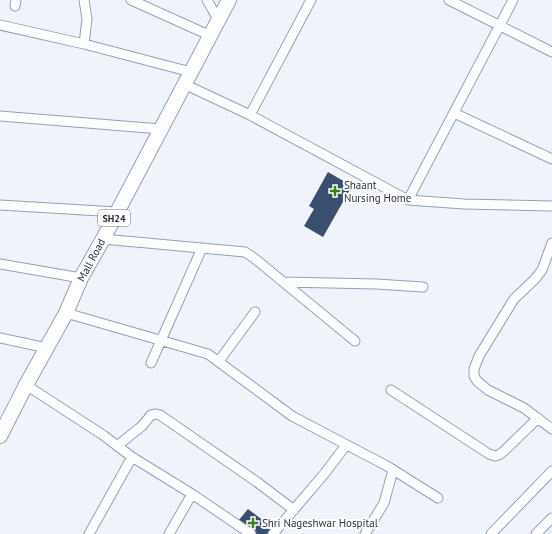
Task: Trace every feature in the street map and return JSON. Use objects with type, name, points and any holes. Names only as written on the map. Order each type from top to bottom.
[{"type":"main road","name":"Mall Road","points":[[0,436],[26,385],[66,313],[81,278],[229,0]]},
{"type":"street","points":[[84,0],[87,19],[84,44]]},
{"type":"street","points":[[131,0],[211,36]]},
{"type":"street","points":[[207,0],[218,21]]},
{"type":"street","points":[[250,115],[311,0]]},
{"type":"street","points":[[408,200],[513,0]]},
{"type":"street","points":[[452,1],[552,52]]},
{"type":"street","points":[[0,25],[84,44],[191,72]]},
{"type":"street","points":[[184,84],[250,115],[408,200],[464,204],[552,206]]},
{"type":"street","points":[[454,113],[552,159]]},
{"type":"street","points":[[0,116],[161,129]]},
{"type":"street","points":[[0,205],[117,212]]},
{"type":"street","points":[[103,239],[245,252],[356,341]]},
{"type":"street","points":[[552,243],[542,270],[535,279],[514,299],[479,356],[474,369],[474,376],[477,382],[488,390],[524,408],[552,429]]},
{"type":"street","points":[[151,363],[202,248]]},
{"type":"street","points":[[0,264],[81,278]]},
{"type":"street","points":[[283,282],[376,284],[424,287]]},
{"type":"street","points":[[219,361],[255,312]]},
{"type":"street","points":[[66,313],[198,350],[219,361],[292,416],[393,470],[438,498]]},
{"type":"street","points":[[0,338],[47,348]]},
{"type":"street","points":[[26,385],[118,446],[132,457],[192,494],[251,534]]},
{"type":"street","points":[[390,390],[474,445],[495,456],[504,451],[538,418]]},
{"type":"street","points":[[118,446],[142,426],[151,415],[160,415],[239,469],[294,510]]},
{"type":"street","points":[[273,534],[325,473],[346,445]]},
{"type":"street","points":[[89,534],[132,457]]},
{"type":"street","points":[[365,534],[384,503],[393,470]]},
{"type":"street","points":[[491,534],[552,471]]},
{"type":"street","points":[[169,534],[192,494]]},
{"type":"street","points":[[536,534],[552,518]]},
{"type":"building","points":[[328,172],[352,186],[323,237],[304,226],[314,209],[309,206]]},
{"type":"building","points":[[248,509],[272,527],[267,534],[255,534],[238,521]]},
{"type":"place","name":"Shaant Nursing Home","points":[[335,191]]},
{"type":"place","name":"Shri Nageshwar Hospital","points":[[253,523]]}]
